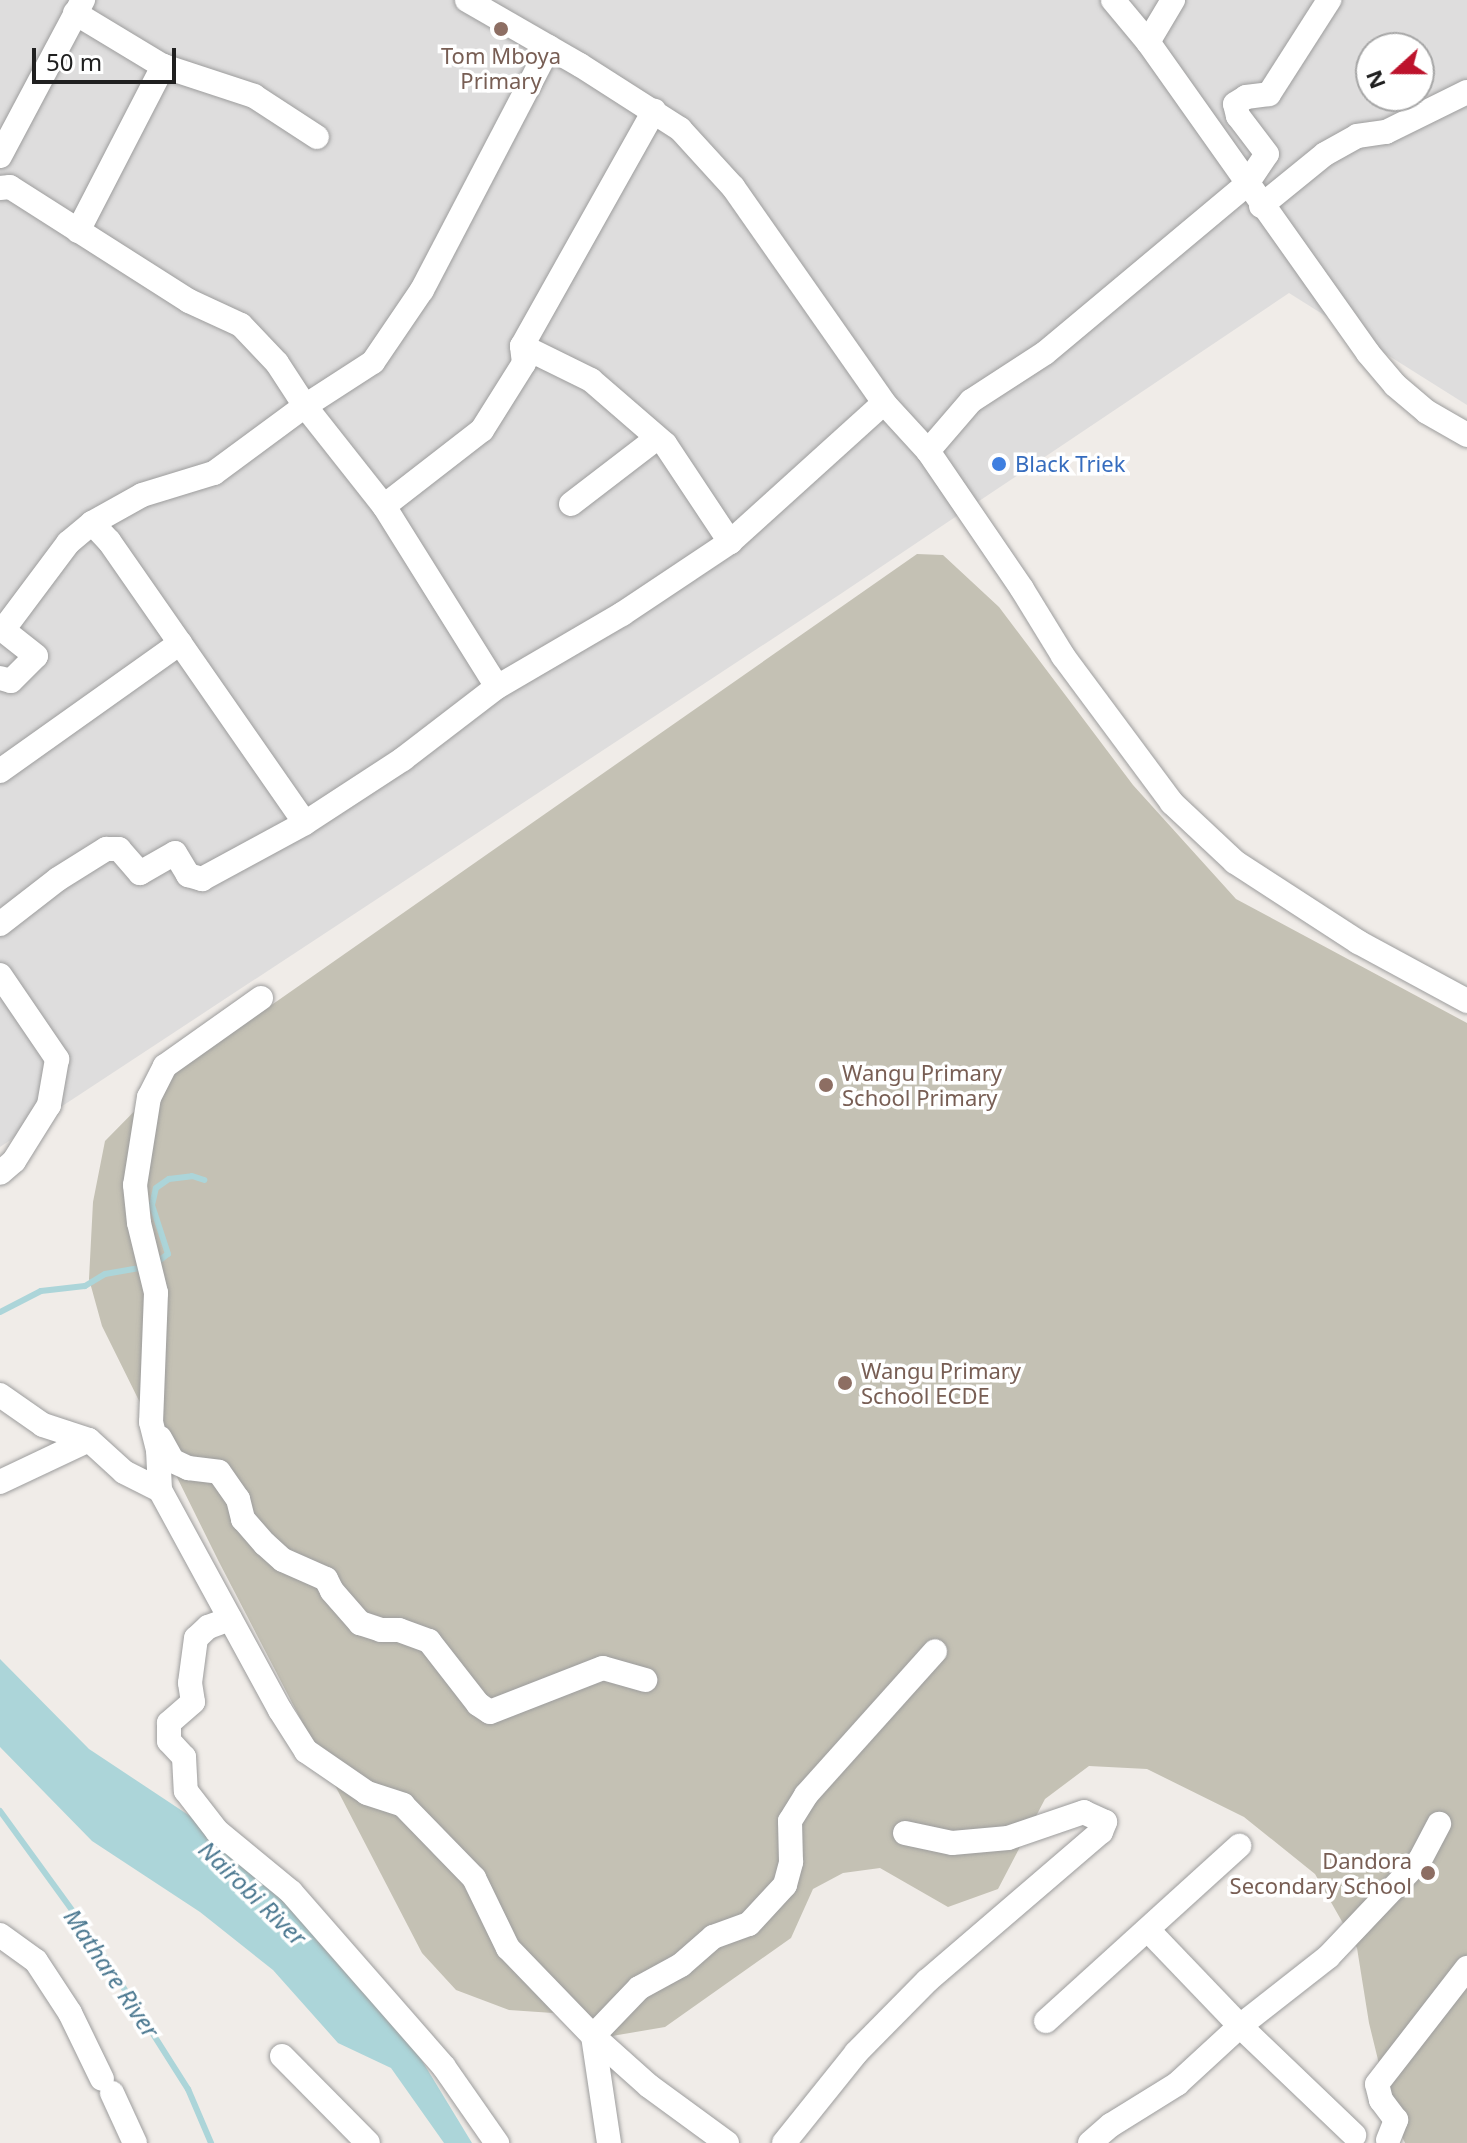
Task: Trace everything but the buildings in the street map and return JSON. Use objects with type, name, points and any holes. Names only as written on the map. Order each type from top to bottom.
[{"type":"street","points":[[467,0],[680,129],[733,187],[884,403],[928,451],[1071,667],[1172,803],[1246,869],[1358,942],[1467,1001]]},
{"type":"street","points":[[1113,0],[1148,42],[1261,206],[1395,385],[1427,412],[1467,435]]},
{"type":"street","points":[[1148,42],[1173,0]]},
{"type":"street","points":[[928,451],[971,401],[1045,353],[1246,185],[1267,154],[1238,116],[1235,104],[1246,97],[1269,94],[1329,0]]},
{"type":"street","points":[[0,156],[79,7],[163,66],[254,96],[317,137]]},
{"type":"street","points":[[0,678],[11,681],[36,656],[3,630],[68,543],[92,523],[142,495],[214,473],[305,406],[373,362],[422,290],[549,47]]},
{"type":"street","points":[[78,231],[163,66]]},
{"type":"street","points":[[1261,206],[1325,154],[1357,136],[1386,132],[1467,92]]},
{"type":"street","points":[[384,506],[482,430],[524,363],[522,346],[654,111]]},
{"type":"street","points":[[0,188],[10,187],[189,301],[241,325],[277,363],[305,406],[384,506],[497,687]]},
{"type":"street","points":[[522,346],[591,380],[665,444],[730,542]]},
{"type":"street","points":[[0,924],[37,894],[106,849],[119,849],[140,873],[175,853],[188,875],[202,879],[305,823],[403,759],[497,687],[622,614],[730,542],[884,403]]},
{"type":"street","points":[[571,504],[657,438]]},
{"type":"street","points":[[92,523],[109,541],[305,823]]},
{"type":"street","points":[[0,771],[180,643]]},
{"type":"street","points":[[0,975],[9,1007],[57,1059],[49,1105],[14,1161],[0,1173]]},
{"type":"street","points":[[261,998],[165,1066],[149,1097],[135,1185],[139,1223],[156,1293],[151,1422],[158,1450],[160,1490],[306,1751],[367,1793],[403,1805],[474,1878],[508,1948],[593,2036],[649,2086],[727,2143]]},
{"type":"street","points":[[0,1395],[43,1425],[89,1440],[124,1472],[160,1490]]},
{"type":"street","points":[[151,1422],[173,1461],[188,1468],[219,1472],[238,1499],[243,1519],[283,1560],[326,1579],[332,1591],[360,1623],[381,1630],[399,1630],[429,1641],[478,1704],[490,1712],[603,1668],[645,1680]]},
{"type":"street","points":[[0,1482],[89,1440]]},
{"type":"street","points":[[230,1619],[208,1627],[196,1638],[190,1683],[193,1702],[169,1723],[169,1741],[184,1757],[186,1791],[217,1831],[291,1892],[444,2067],[497,2143]]},
{"type":"street","points":[[593,2036],[639,1988],[681,1965],[713,1937],[749,1924],[785,1885],[791,1862],[790,1821],[806,1795],[935,1651]]},
{"type":"street","points":[[787,2142],[856,2053],[927,1981],[1101,1832],[1105,1822],[1084,1812],[1008,1838],[952,1843],[905,1833]]},
{"type":"street","points":[[1090,2143],[1111,2125],[1177,2084],[1240,2026],[1328,1957],[1420,1860],[1439,1824]]},
{"type":"street","points":[[1046,2021],[1149,1931],[1239,1846]]},
{"type":"street","points":[[1149,1931],[1240,2026],[1354,2135]]},
{"type":"street","points":[[0,1935],[36,1961],[70,2013],[135,2143]]},
{"type":"street","points":[[1388,2140],[1396,2120],[1381,2100],[1377,2084],[1467,1968]]},
{"type":"street","points":[[593,2036],[609,2143]]},
{"type":"street","points":[[282,2056],[368,2143]]},
{"type":"shaded area","points":[[0,0],[1467,0],[1467,405],[1289,293],[842,593],[0,1147]]},
{"type":"shaded area","points":[[917,554],[943,555],[999,607],[1133,785],[1236,899],[1467,1023],[1467,2143],[1405,2143],[1391,2113],[1369,2023],[1357,1948],[1315,1874],[1244,1817],[1147,1769],[1089,1766],[1045,1799],[998,1889],[948,1907],[880,1868],[843,1873],[813,1889],[791,1938],[665,2027],[612,2036],[553,2013],[509,2010],[456,1990],[422,1953],[219,1562],[102,1326],[89,1279],[93,1202],[105,1141],[167,1078]]},
{"type":"water","name":"Nairobi River","points":[[0,1659],[89,1749],[196,1820],[316,1931],[421,2059],[472,2143],[444,2143],[391,2068],[338,2043],[273,1970],[200,1912],[92,1841],[0,1747]]},
{"type":"waterway","points":[[156,1263],[168,1254],[152,1205],[156,1188],[169,1179],[192,1176],[204,1180]]},
{"type":"waterway","points":[[0,1312],[41,1291],[85,1286],[105,1274],[145,1267]]},
{"type":"waterway","name":"Mathare River","points":[[0,1811],[90,1935],[134,2004],[188,2089],[211,2143]]},
{"type":"place","name":"Tom Mboya Primary","points":[[501,29]]},
{"type":"place","name":"Black Triek","points":[[999,464]]},
{"type":"place","name":"Wangu Primary School Primary","points":[[826,1085]]},
{"type":"place","name":"Wangu Primary School ECDE","points":[[845,1383]]},
{"type":"place","name":"Dandora Secondary School","points":[[1428,1873]]}]
